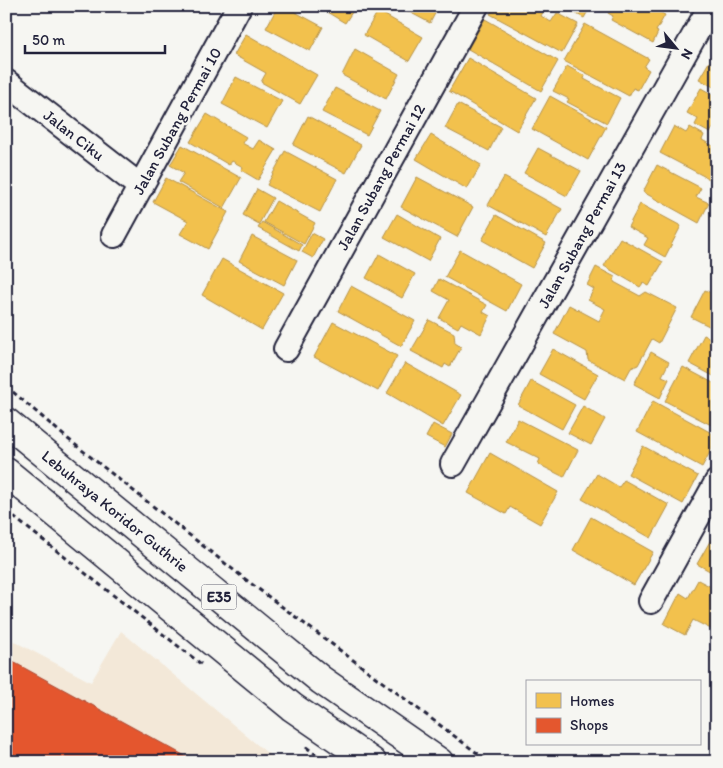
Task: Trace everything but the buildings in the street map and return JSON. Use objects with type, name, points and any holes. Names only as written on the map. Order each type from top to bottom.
[{"type":"highway","name":"Lebuhraya Koridor Guthrie","points":[[6,422],[321,680],[439,762]]},
{"type":"highway","name":"E35","points":[[6,472],[292,707],[372,762]]},
{"type":"street","name":"Jalan Subang Permai 10","points":[[114,235],[239,6]]},
{"type":"street","name":"Jalan Subang Permai 12","points":[[286,348],[476,6]]},
{"type":"street","name":"Jalan Subang Permai 13","points":[[453,464],[711,6]]},
{"type":"street","name":"Jalan Ciku","points":[[6,82],[141,187]]},
{"type":"street","points":[[651,601],[717,482]]},
{"type":"path","points":[[6,386],[68,439],[245,579],[490,762]]},
{"type":"path","points":[[6,511],[205,668]]},
{"type":"path","points":[[303,745],[326,762]]},
{"type":"shaded area","points":[[121,631],[278,762],[6,762],[6,637],[91,682]]}]
